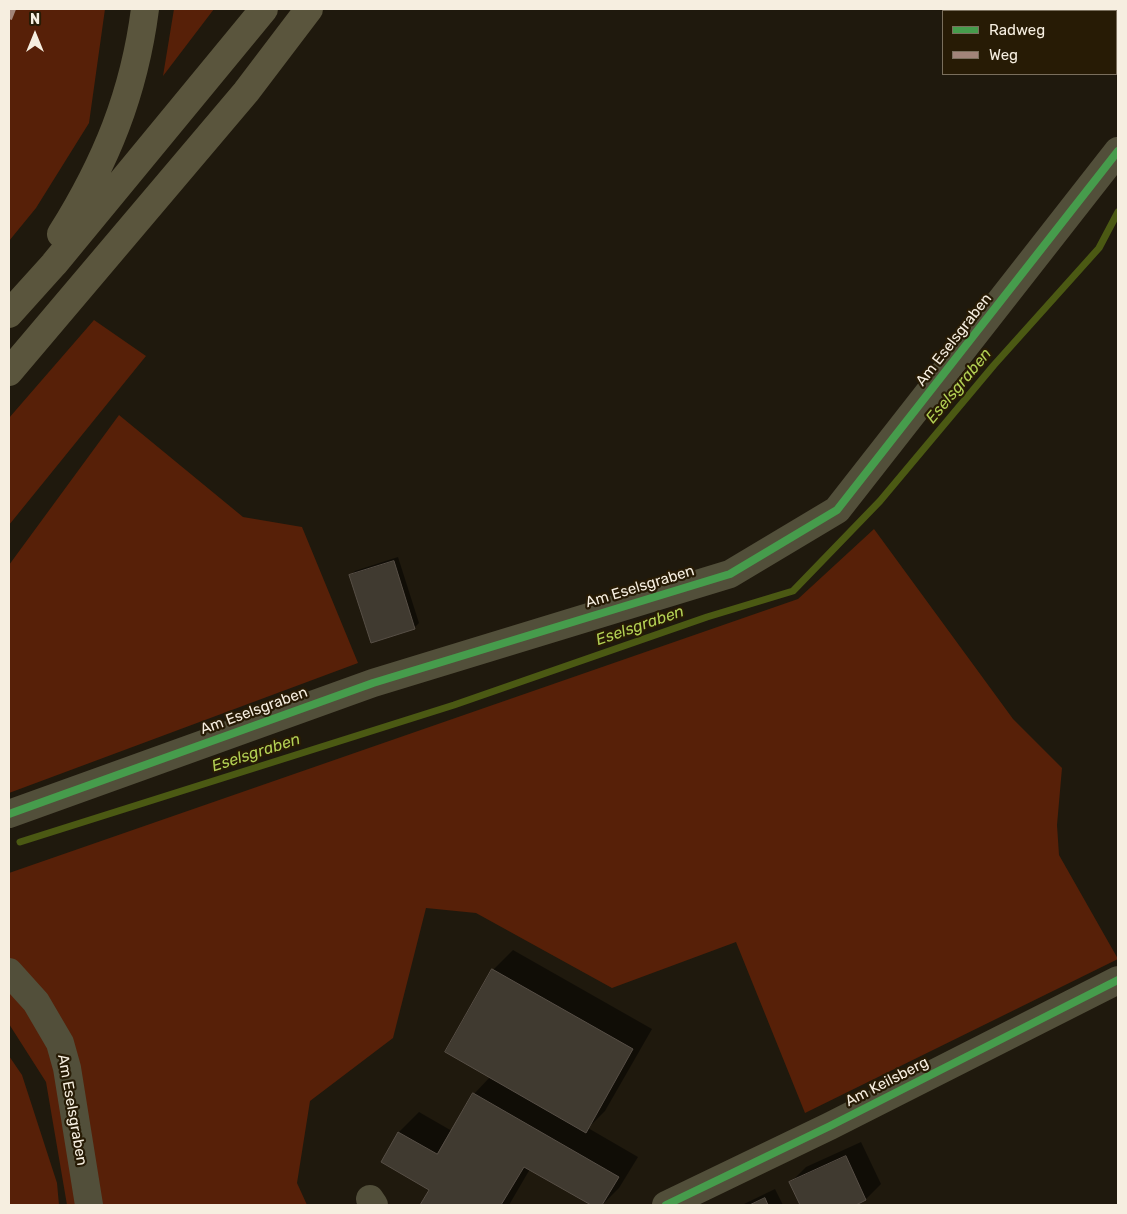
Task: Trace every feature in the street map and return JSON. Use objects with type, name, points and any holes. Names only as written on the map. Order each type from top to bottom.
[{"type":"highway","points":[[12,311],[71,217],[107,151],[134,76],[145,9]]},
{"type":"highway","points":[[12,311],[54,264],[264,9]]},
{"type":"highway","points":[[9,372],[246,92],[309,9]]},
{"type":"street","name":"Am Eselsgraben","points":[[9,814],[373,683],[730,574],[812,525],[837,510],[1118,151]]},
{"type":"street","name":"Am Eselsgraben","points":[[9,972],[36,1002],[60,1043],[67,1068],[88,1205]]},
{"type":"street","name":"Am Keilsberg","points":[[666,1205],[830,1126],[1118,980]]},
{"type":"shaded area","points":[[9,9],[105,9],[89,123],[36,208],[9,241]]},
{"type":"shaded area","points":[[174,9],[214,9],[163,76]]},
{"type":"shaded area","points":[[94,320],[146,356],[9,525],[9,418]]},
{"type":"shaded area","points":[[119,415],[243,517],[302,527],[358,663],[9,793],[9,565]]},
{"type":"shaded area","points":[[874,529],[1013,719],[1062,768],[1057,825],[1059,855],[1118,959],[805,1113],[736,942],[612,988],[476,913],[426,908],[393,1038],[310,1101],[297,1183],[307,1205],[67,1205],[46,1082],[9,1024],[9,873],[798,599]]},
{"type":"shaded area","points":[[9,1056],[22,1075],[57,1183],[59,1205],[9,1205]]},
{"type":"building","points":[[394,561],[415,629],[371,643],[349,575]]},
{"type":"building","points":[[492,969],[633,1049],[586,1133],[445,1052]]},
{"type":"building","points":[[473,1093],[619,1177],[602,1205],[591,1205],[524,1167],[501,1205],[420,1205],[429,1190],[381,1162],[398,1132],[437,1154]]},
{"type":"building","points":[[846,1156],[866,1200],[856,1205],[800,1205],[789,1182]]},
{"type":"building","points":[[765,1198],[768,1205],[750,1205]]},
{"type":"waterway","name":"Eselsgraben","points":[[20,842],[454,705],[707,617],[793,591],[880,501],[994,365],[1099,248],[1118,212]]},
{"type":"marked path","points":[[9,19],[13,9]]},
{"type":"cycle path","points":[[9,814],[373,683],[730,574],[837,510],[1118,151]]},
{"type":"cycle path","points":[[666,1205],[830,1126],[1118,980]]}]
